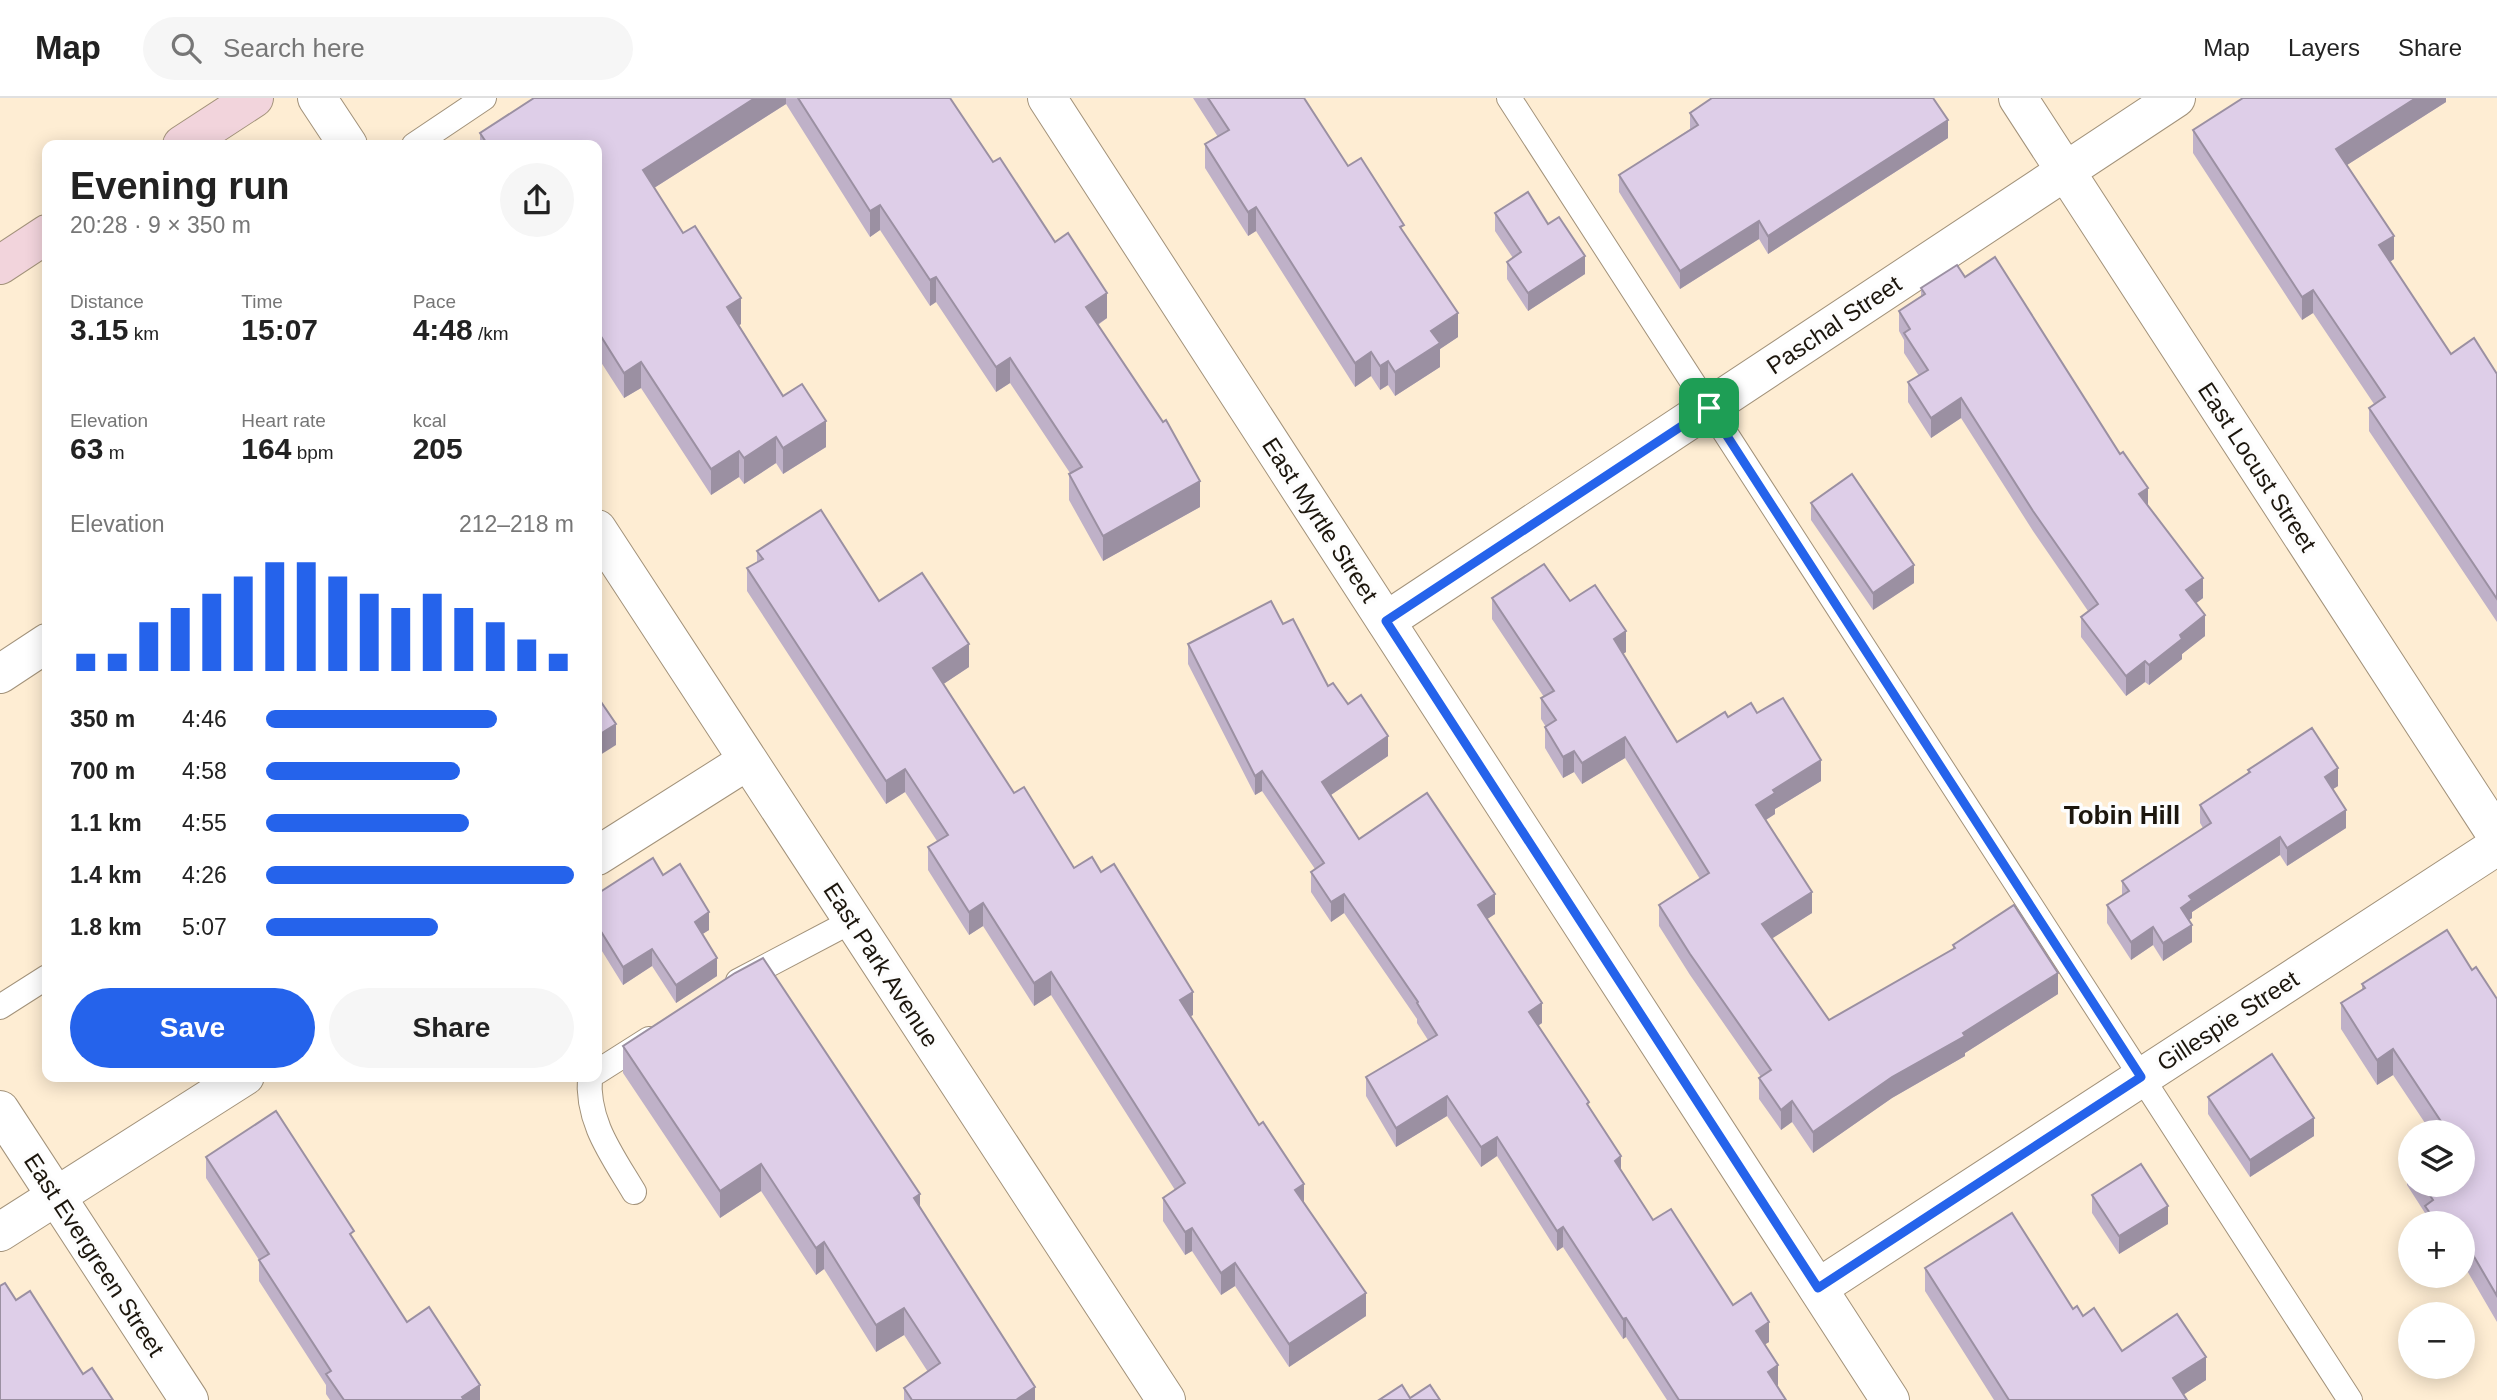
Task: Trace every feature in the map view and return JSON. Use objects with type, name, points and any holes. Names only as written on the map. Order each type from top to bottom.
[{"type":"main road","points":[[190,140],[254,98]]},
{"type":"main road","points":[[0,265],[42,237]]},
{"type":"street","points":[[317,98],[345,140]]},
{"type":"street","name":"East Myrtle Street","points":[[1047,98],[1890,1400]]},
{"type":"street","name":"East Locust Street","points":[[2018,98],[2497,836]]},
{"type":"street","name":"Paschal Street","points":[[1386,621],[2176,98]]},
{"type":"street","name":"East Park Avenue","points":[[602,537],[1167,1400]]},
{"type":"street","points":[[0,674],[42,646]]},
{"type":"street","points":[[602,853],[747,761]]},
{"type":"street","name":"Gillespie Street","points":[[1818,1288],[2497,846]]},
{"type":"street","points":[[0,1232],[235,1082]]},
{"type":"street","name":"East Evergreen Street","points":[[0,1110],[189,1400]]},
{"type":"lane","points":[[421,140],[484,98]]},
{"type":"lane","points":[[1509,98],[2350,1400]]},
{"type":"lane","points":[[716,994],[802,945],[852,921]]},
{"type":"lane","points":[[0,1007],[42,980]]},
{"type":"lane","points":[[602,1069],[670,1025]]},
{"type":"lane","points":[[590,1082],[589,1095],[598,1132],[634,1192]]},
{"type":"building","points":[[534,98],[755,98],[643,170],[683,233],[695,226],[741,298],[727,307],[783,396],[802,384],[826,421],[783,448],[776,437],[744,458],[739,451],[711,469],[641,362],[624,373],[602,338],[602,140],[485,140],[480,133]]},
{"type":"building","points":[[798,98],[950,98],[993,162],[1000,158],[1055,242],[1068,233],[1107,293],[1086,307],[1163,422],[1166,420],[1200,481],[1103,536],[1069,474],[1082,467],[1010,358],[996,367],[936,277],[930,280],[880,205],[870,211]]},
{"type":"building","points":[[1208,98],[1304,98],[1348,166],[1361,158],[1404,225],[1400,227],[1458,313],[1431,331],[1440,343],[1395,372],[1388,361],[1380,366],[1371,352],[1355,363],[1256,207],[1248,212],[1205,144],[1229,130]]},
{"type":"building","points":[[1712,98],[1933,98],[1948,120],[1768,236],[1759,221],[1680,271],[1619,175],[1698,125],[1690,113]]},
{"type":"building","points":[[2243,98],[2416,98],[2336,149],[2394,236],[2379,245],[2451,354],[2474,338],[2497,374],[2497,599],[2369,408],[2385,397],[2313,290],[2302,297],[2193,130]]},
{"type":"building","points":[[1528,192],[1548,224],[1559,217],[1585,256],[1528,293],[1507,262],[1521,252],[1495,213]]},
{"type":"building","points":[[1995,257],[2120,454],[2123,452],[2148,488],[2139,494],[2203,578],[2186,590],[2205,615],[2180,635],[2182,639],[2149,665],[2145,661],[2126,676],[2081,617],[2098,604],[2033,511],[1961,398],[1931,418],[1908,382],[1928,370],[1904,333],[1910,329],[1899,311],[1925,294],[1921,288],[1957,265],[1965,277]]},
{"type":"building","points":[[1852,474],[1914,565],[1873,593],[1811,503]]},
{"type":"building","points":[[821,510],[879,601],[922,573],[969,644],[933,668],[1014,793],[1024,787],[1074,868],[1092,857],[1101,872],[1114,864],[1193,992],[1180,1000],[1259,1125],[1263,1122],[1304,1184],[1295,1190],[1366,1293],[1289,1344],[1235,1263],[1221,1273],[1192,1228],[1185,1232],[1163,1198],[1185,1183],[1051,972],[1034,983],[983,903],[969,912],[928,847],[948,835],[905,769],[886,781],[747,568],[763,559],[757,551]]},
{"type":"building","points":[[1544,564],[1570,601],[1595,585],[1626,631],[1614,639],[1677,742],[1725,712],[1728,717],[1751,703],[1757,713],[1783,698],[1821,760],[1773,790],[1775,793],[1756,805],[1812,892],[1762,924],[1829,1020],[1955,948],[1953,945],[2014,905],[2058,973],[1963,1033],[1965,1036],[1892,1077],[1813,1132],[1792,1101],[1781,1110],[1759,1078],[1771,1070],[1659,905],[1709,873],[1625,737],[1582,763],[1574,751],[1563,757],[1545,727],[1556,720],[1541,698],[1554,691],[1492,598]]},
{"type":"building","points":[[1271,601],[1283,624],[1293,619],[1328,686],[1333,683],[1348,704],[1361,695],[1388,736],[1322,782],[1359,839],[1427,793],[1495,894],[1478,905],[1542,1003],[1529,1012],[1589,1102],[1587,1104],[1621,1156],[1615,1161],[1653,1220],[1671,1209],[1733,1305],[1751,1293],[1769,1322],[1756,1331],[1778,1365],[1768,1372],[1786,1400],[1679,1400],[1563,1227],[1557,1231],[1497,1137],[1481,1147],[1447,1096],[1396,1128],[1366,1077],[1437,1035],[1418,1002],[1344,894],[1331,902],[1311,872],[1324,863],[1262,771],[1255,776],[1188,644]]},
{"type":"building","points":[[602,703],[616,724],[602,733]]},
{"type":"building","points":[[2312,728],[2338,768],[2325,777],[2346,810],[2287,848],[2280,837],[2189,896],[2192,900],[2181,908],[2192,925],[2163,943],[2153,927],[2131,942],[2107,905],[2129,891],[2122,881],[2211,823],[2200,805]]},
{"type":"building","points":[[653,858],[663,875],[680,864],[709,912],[695,922],[717,958],[676,985],[652,949],[623,967],[602,933],[602,891]]},
{"type":"building","points":[[2447,930],[2472,970],[2476,967],[2497,999],[2497,1296],[2475,1258],[2475,1211],[2429,1211],[2425,1206],[2433,1200],[2431,1197],[2475,1197],[2475,1120],[2440,1120],[2393,1049],[2377,1060],[2341,1003],[2365,988],[2362,984]]},
{"type":"building","points":[[763,958],[920,1194],[914,1198],[1035,1387],[1016,1400],[912,1400],[904,1388],[940,1363],[904,1308],[876,1325],[824,1242],[816,1248],[761,1164],[720,1191],[623,1046],[735,973]]},
{"type":"building","points":[[2272,1054],[2314,1118],[2250,1160],[2208,1097]]},
{"type":"building","points":[[276,1111],[354,1231],[350,1234],[407,1322],[429,1307],[480,1385],[462,1397],[464,1400],[344,1400],[326,1374],[331,1371],[259,1260],[269,1254],[206,1157]]},
{"type":"building","points":[[2141,1164],[2168,1206],[2119,1236],[2092,1195]]},
{"type":"building","points":[[2012,1213],[2073,1309],[2077,1306],[2083,1316],[2094,1308],[2122,1351],[2177,1314],[2206,1357],[2173,1378],[2187,1400],[2009,1400],[1925,1268]]},
{"type":"building","points":[[5,1283],[16,1300],[30,1291],[83,1374],[92,1368],[113,1400],[0,1400],[0,1286]]},
{"type":"building","points":[[1402,1385],[1410,1398],[1430,1385],[1440,1400],[1379,1400]]},
{"type":"district","name":"Tobin Hill","points":[[2122,815]]},
{"type":"route","points":[[1709,408],[2141,1077],[1818,1288],[1386,621],[1709,408]]}]
